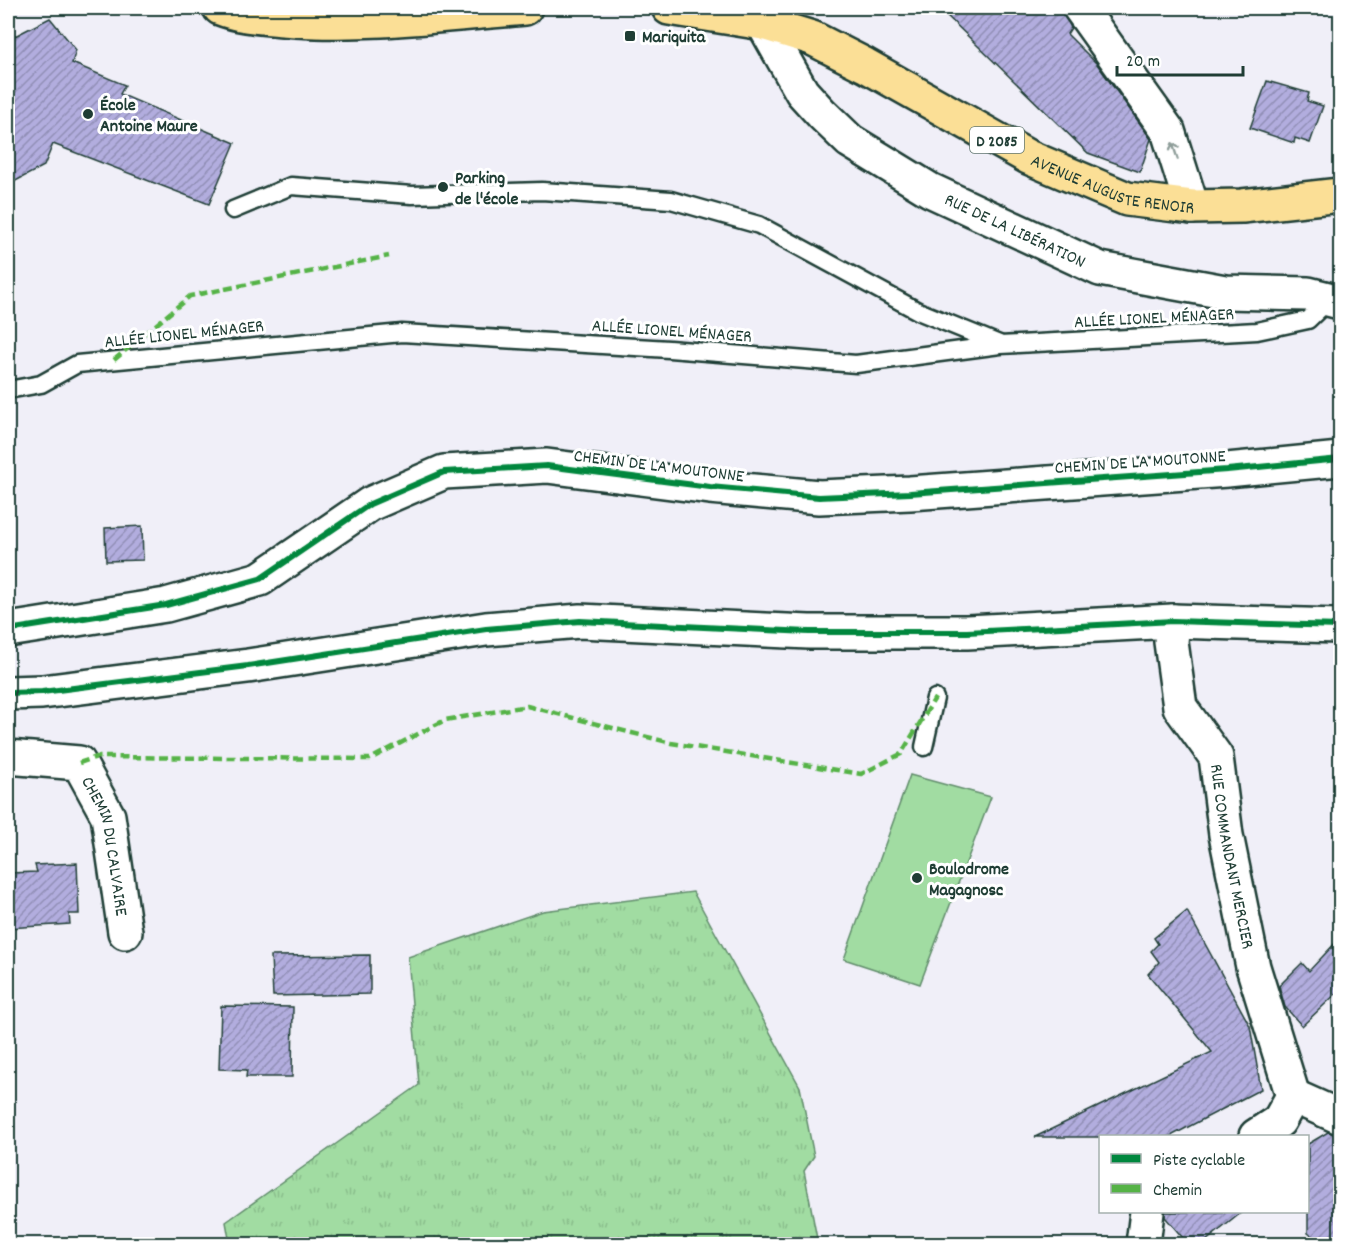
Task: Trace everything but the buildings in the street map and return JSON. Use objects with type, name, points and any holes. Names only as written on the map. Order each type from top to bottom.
[{"type":"main road","points":[[220,8],[237,15],[306,21],[381,22],[525,8]]},
{"type":"main road","name":"AVENUE AUGUSTE RENOIR","points":[[669,8],[763,23],[812,38],[1038,161],[1128,199],[1192,207],[1242,206],[1341,195]]},
{"type":"street","points":[[1080,8],[1168,131],[1192,207]]},
{"type":"street","name":"RUE DE LA LIBÉRATION","points":[[763,23],[802,92],[822,114],[850,141],[930,190],[1100,269],[1225,292],[1308,294],[1335,300]]},
{"type":"street","name":"CHEMIN DE LA MOUTONNE","points":[[8,630],[166,605],[260,579],[370,504],[444,472],[547,466],[710,488],[819,497],[910,493],[1227,470],[1341,459]]},
{"type":"street","points":[[8,693],[42,692],[248,666],[486,629],[580,621],[808,632],[967,632],[1173,621],[1338,626]]},
{"type":"street","name":"RUE COMMANDANT MERCIER","points":[[1173,621],[1172,642],[1180,707],[1216,757],[1226,835],[1253,967],[1293,1096]]},
{"type":"street","name":"CHEMIN DU CALVAIRE","points":[[8,757],[79,763],[108,816],[125,932]]},
{"type":"street","points":[[1259,1135],[1279,1120],[1293,1096],[1341,1117]]},
{"type":"street","points":[[1143,1245],[1147,1213]]},
{"type":"lane","points":[[233,210],[291,186],[412,195],[542,191],[671,200],[759,225],[918,311],[1000,345]]},
{"type":"lane","name":"ALLÉE LIONEL MÉNAGER","points":[[8,390],[41,384],[77,364],[402,333],[669,349],[856,364],[1000,345],[1257,331],[1308,320],[1335,300]]},
{"type":"lane","points":[[924,747],[934,698]]},
{"type":"green space","name":"Boulodrome Magagnosc","points":[[910,775],[991,797],[920,984],[844,959]]},
{"type":"green space","points":[[693,892],[800,1087],[814,1156],[804,1171],[818,1244],[230,1244],[226,1222],[419,1085],[408,957],[543,911]]},
{"type":"marked path","points":[[114,360],[190,296],[389,256]]},
{"type":"marked path","points":[[79,763],[97,757],[370,759],[445,720],[527,706],[671,743],[861,774],[901,754],[935,698]]},
{"type":"cycle path","points":[[8,630],[166,605],[260,579],[370,504],[444,472],[547,466],[710,487],[819,497],[910,493],[1227,470],[1340,459]]},
{"type":"cycle path","points":[[8,693],[42,692],[248,666],[486,629],[580,621],[809,632],[967,632],[1173,621],[1340,626]]},
{"type":"place","name":"Mariquita","points":[[630,36]]},
{"type":"place","name":"École Antoine Maure","points":[[88,114]]},
{"type":"place","name":"Parking de l'école","points":[[443,187]]},
{"type":"place","name":"Boulodrome Magagnosc","points":[[917,878]]}]
